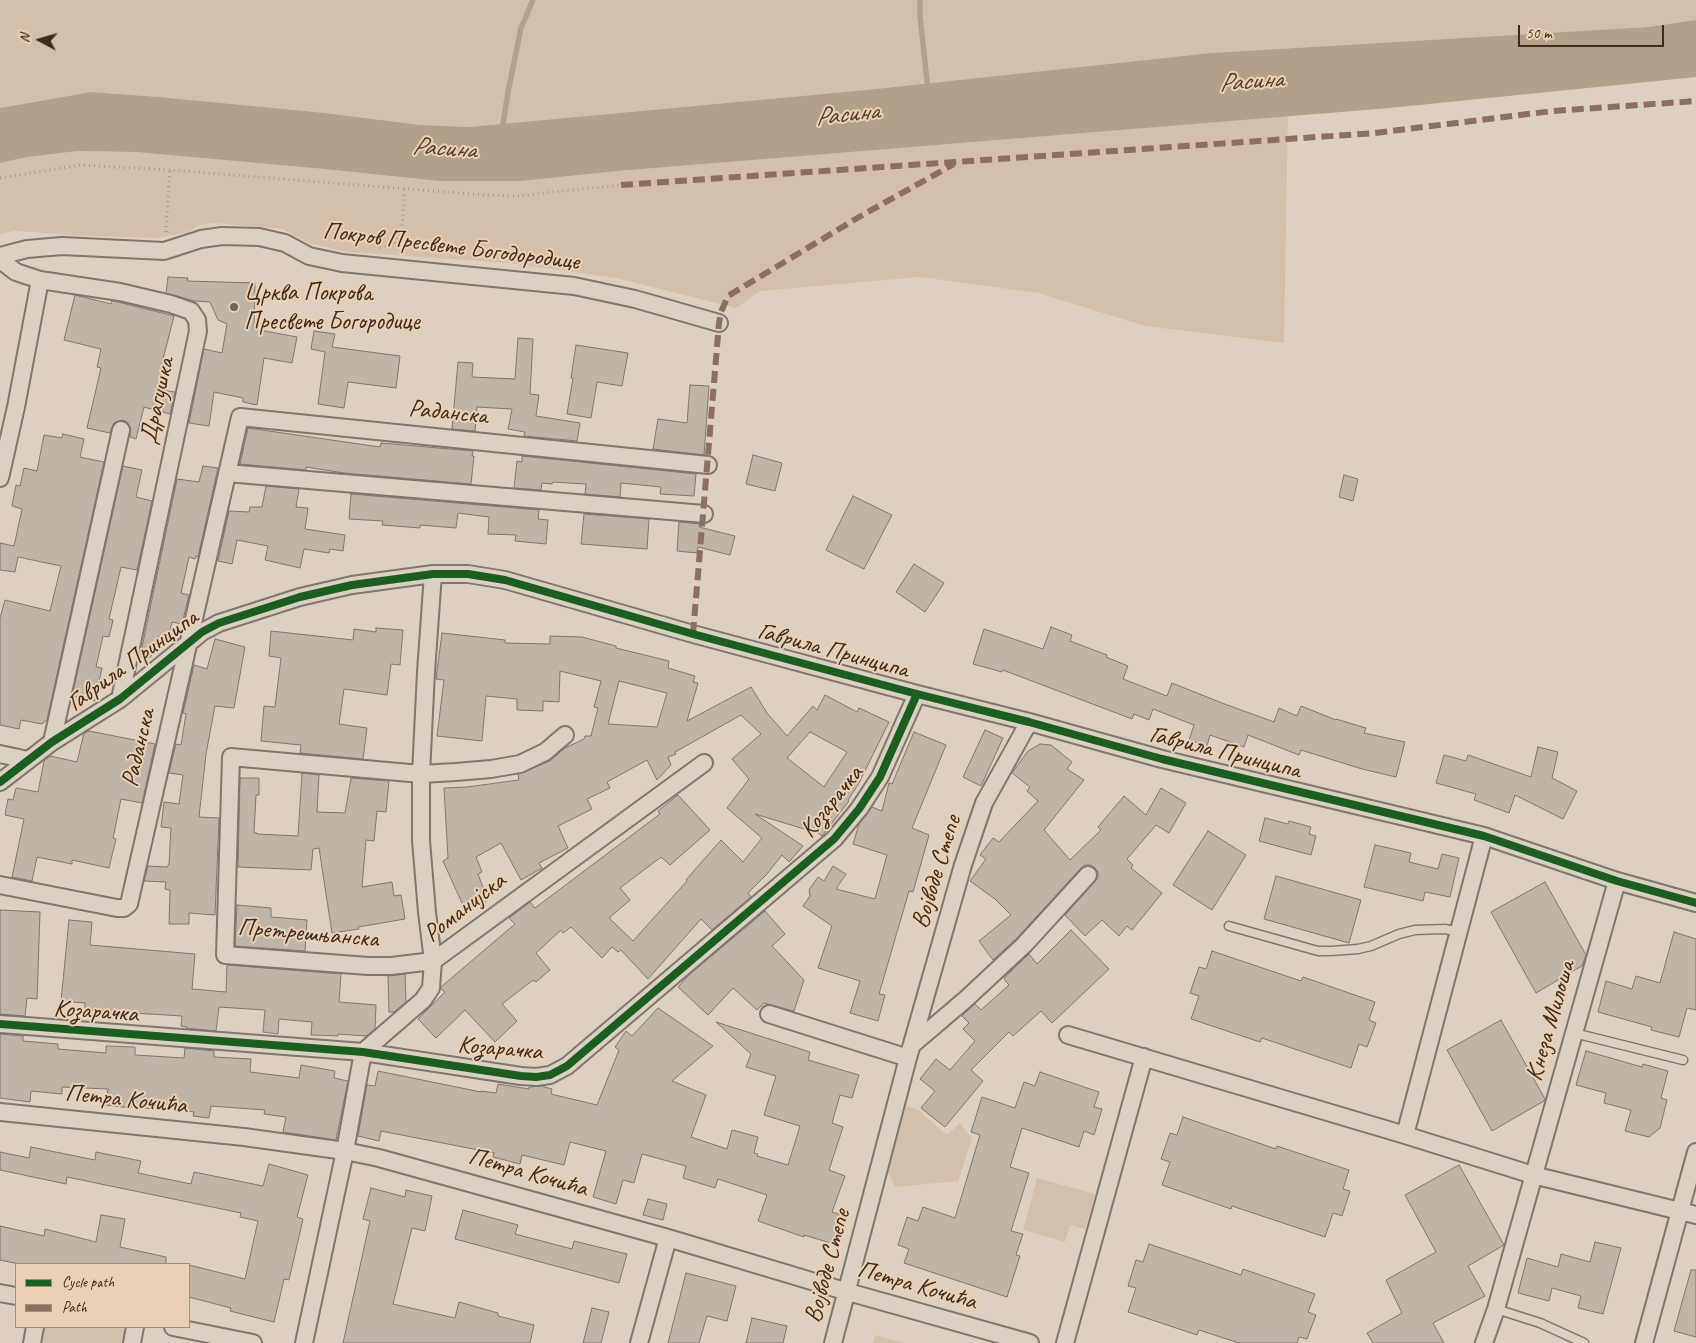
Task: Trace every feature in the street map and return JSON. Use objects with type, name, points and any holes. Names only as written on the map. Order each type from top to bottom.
[{"type":"street","name":"Покров Пресвете Богодородице","points":[[0,258],[27,249],[62,246],[164,250],[201,239],[222,236],[259,237],[285,243],[309,256],[342,263],[574,286],[635,299],[719,323]]},
{"type":"street","name":"Драгушка","points":[[0,258],[16,272],[40,280],[120,292],[171,304],[191,311],[197,320],[198,331],[120,699]]},
{"type":"street","points":[[0,478],[16,407],[40,280]]},
{"type":"street","name":"Раданска","points":[[0,885],[117,908],[124,908],[129,904],[240,417],[708,465]]},
{"type":"street","name":"Драгушка","points":[[52,742],[121,430]]},
{"type":"street","points":[[227,473],[704,514]]},
{"type":"street","points":[[433,574],[421,774],[421,841],[433,961]]},
{"type":"street","name":"Гаврила Принципа","points":[[0,782],[52,742],[120,699],[202,632],[219,623],[300,596],[352,585],[433,574],[468,574],[505,580],[693,634],[1162,759],[1484,836],[1617,881],[1696,903]]},
{"type":"street","name":"Козарачка","points":[[0,1024],[362,1052],[536,1077],[550,1075],[567,1066],[834,839],[859,809],[880,777],[918,694]]},
{"type":"street","name":"Војводе Степе","points":[[833,1343],[848,1292],[910,1051],[974,833],[984,803],[1029,722]]},
{"type":"street","name":"Претрешњанска","points":[[433,961],[391,966],[368,966],[225,955],[231,757],[421,774],[491,769],[520,764],[545,752],[565,735]]},
{"type":"street","points":[[0,754],[28,760]]},
{"type":"street","name":"Романијска","points":[[362,1052],[422,1000],[431,988],[433,961],[704,763]]},
{"type":"street","points":[[1405,1135],[1484,836]]},
{"type":"street","points":[[769,1014],[910,1051],[1024,945],[1088,875]]},
{"type":"street","name":"Кнеза Милоша","points":[[1484,1343],[1496,1309],[1617,881]]},
{"type":"street","points":[[1068,1035],[1533,1175],[1688,1213]]},
{"type":"street","points":[[304,1343],[345,1151],[362,1052]]},
{"type":"street","points":[[1065,1343],[1144,1057]]},
{"type":"street","name":"Петра Кочића","points":[[0,1112],[244,1137],[345,1151],[414,1167],[668,1238],[848,1292],[1030,1343]]},
{"type":"street","points":[[1644,1343],[1688,1213],[1696,1152]]},
{"type":"street","points":[[638,1343],[668,1238]]},
{"type":"street","points":[[0,1293],[15,1296]]},
{"type":"street","points":[[32,1343],[35,1328]]},
{"type":"street","points":[[132,1343],[136,1328]]},
{"type":"street","points":[[178,1328],[254,1343]]},
{"type":"lane","points":[[1229,926],[1318,951],[1331,952],[1371,946],[1399,934],[1415,930],[1430,928],[1460,932]]},
{"type":"lane","points":[[1574,1033],[1683,1060]]},
{"type":"lane","points":[[1496,1309],[1540,1323],[1584,1343]]},
{"type":"path","points":[[0,178],[81,166],[110,166],[516,196],[621,185]]},
{"type":"path","points":[[164,250],[170,170]]},
{"type":"path","points":[[373,248],[392,245],[400,236],[406,189]]},
{"type":"shaded area","points":[[0,0],[1696,0],[1696,20],[1648,27],[1211,53],[866,90],[469,127],[421,125],[325,113],[91,92],[0,108]]},
{"type":"shaded area","points":[[1288,116],[1284,343],[1145,326],[1038,293],[920,277],[760,291],[736,308],[616,278],[508,263],[348,252],[312,244],[282,229],[265,227],[213,223],[200,225],[187,232],[159,238],[15,231],[0,234],[0,163],[27,157],[78,151],[136,152],[439,181],[521,181],[618,171]]},
{"type":"shaded area","points":[[906,1106],[917,1109],[947,1135],[960,1123],[972,1138],[958,1181],[895,1187],[886,1168]]},
{"type":"shaded area","points":[[1037,1178],[1095,1194],[1085,1229],[1070,1225],[1065,1242],[1023,1230]]},
{"type":"shaded area","points":[[45,1328],[119,1328],[128,1330],[125,1343],[42,1343]]},
{"type":"shaded area","points":[[875,1335],[904,1343],[873,1343]]},
{"type":"water","name":"Расина","points":[[1696,20],[1696,77],[1390,108],[618,171],[521,181],[439,181],[136,152],[78,151],[27,157],[0,163],[0,108],[91,92],[325,113],[421,125],[469,127],[866,90],[1211,53],[1648,27]]},
{"type":"building","points":[[168,277],[188,278],[187,281],[255,283],[254,329],[297,337],[292,363],[264,358],[257,405],[243,402],[243,398],[214,392],[209,426],[189,423],[204,349],[222,353],[227,324],[218,320],[210,302],[194,301],[166,293]]},
{"type":"building","points":[[75,295],[111,304],[112,301],[118,302],[174,316],[162,363],[168,364],[162,390],[175,392],[170,414],[144,407],[136,439],[130,437],[130,427],[123,420],[114,423],[110,433],[87,428],[101,368],[97,367],[101,349],[64,340]]},
{"type":"building","points":[[314,331],[335,334],[332,347],[400,356],[396,388],[348,382],[344,408],[318,404],[325,352],[311,349]]},
{"type":"building","points":[[518,338],[533,339],[530,394],[539,395],[536,416],[580,423],[577,441],[524,436],[525,432],[508,429],[512,409],[477,407],[475,431],[452,429],[458,362],[473,363],[472,377],[515,379]]},
{"type":"building","points":[[576,345],[628,353],[622,386],[597,382],[591,418],[567,414]]},
{"type":"building","points":[[690,385],[709,386],[704,455],[653,449],[658,419],[687,423]]},
{"type":"building","points":[[248,428],[380,447],[381,443],[473,451],[471,484],[344,473],[306,467],[306,470],[240,464]]},
{"type":"building","points":[[63,434],[84,439],[80,457],[104,462],[47,720],[42,724],[21,720],[19,729],[0,725],[0,618],[5,600],[50,611],[61,566],[18,557],[15,572],[0,570],[0,543],[14,546],[22,509],[12,506],[16,485],[20,486],[24,468],[37,471],[44,435],[62,438]]},
{"type":"building","points":[[753,455],[782,463],[775,491],[746,484]]},
{"type":"building","points":[[522,456],[696,474],[694,496],[660,494],[661,487],[621,483],[620,497],[585,494],[586,484],[553,482],[552,484],[542,483],[541,490],[514,488],[517,461],[522,462]]},
{"type":"building","points":[[123,466],[142,470],[136,497],[152,501],[137,570],[121,567],[109,619],[113,620],[109,637],[103,636],[96,667],[102,668],[95,701],[72,696]]},
{"type":"building","points":[[203,466],[218,468],[198,557],[196,556],[195,559],[189,557],[181,593],[189,595],[182,624],[172,622],[168,638],[159,636],[155,652],[149,658],[140,657],[177,479],[199,482]]},
{"type":"building","points":[[1344,475],[1358,479],[1353,501],[1339,497]]},
{"type":"building","points":[[266,486],[299,489],[296,507],[308,508],[305,529],[345,535],[343,551],[330,549],[329,553],[304,549],[300,568],[265,560],[268,546],[237,540],[232,564],[218,561],[229,511],[249,512],[250,507],[262,507]]},
{"type":"building","points":[[351,494],[539,510],[538,519],[548,520],[546,544],[515,541],[516,535],[488,534],[489,517],[458,513],[456,528],[420,525],[420,528],[382,525],[383,521],[349,519]]},
{"type":"building","points":[[853,496],[892,515],[864,569],[826,550]]},
{"type":"building","points":[[584,514],[649,519],[647,549],[581,544]]},
{"type":"building","points":[[679,522],[700,524],[699,527],[735,536],[730,555],[698,547],[697,553],[677,551]]},
{"type":"building","points":[[914,564],[944,583],[925,612],[896,592]]},
{"type":"building","points":[[1051,627],[1072,635],[1070,641],[1107,655],[1106,657],[1128,666],[1123,679],[1167,696],[1172,683],[1274,722],[1279,708],[1297,716],[1301,706],[1336,720],[1366,728],[1364,733],[1405,742],[1396,777],[1362,769],[1301,750],[1299,755],[1248,735],[1244,747],[1210,735],[1207,746],[1189,740],[1194,725],[1153,709],[1149,720],[1134,714],[1132,719],[1003,670],[1002,672],[973,664],[984,629],[1043,649]]},
{"type":"building","points":[[376,628],[403,630],[400,665],[391,664],[387,695],[344,689],[339,724],[367,728],[363,759],[300,753],[301,745],[261,741],[264,706],[275,707],[281,658],[269,656],[271,631],[353,640],[354,629],[376,632]]},
{"type":"building","points":[[442,633],[505,640],[505,643],[550,644],[550,636],[582,637],[616,646],[616,648],[669,661],[668,668],[695,676],[693,682],[698,683],[687,721],[751,687],[767,713],[787,736],[813,706],[817,710],[825,695],[857,712],[859,708],[889,722],[849,801],[822,836],[815,831],[755,814],[803,846],[789,862],[782,855],[748,893],[751,897],[712,930],[701,919],[648,979],[621,950],[618,952],[612,947],[602,958],[571,927],[563,933],[561,930],[536,953],[550,970],[536,982],[533,980],[502,1004],[517,1021],[495,1042],[465,1010],[436,1038],[418,1019],[445,992],[441,987],[515,924],[509,918],[530,902],[535,908],[660,814],[658,811],[678,795],[710,830],[670,865],[661,857],[620,888],[630,900],[609,918],[633,941],[721,840],[743,862],[762,838],[727,808],[749,779],[732,759],[761,734],[741,715],[668,757],[671,765],[657,780],[647,760],[607,782],[610,788],[587,799],[592,809],[558,826],[568,848],[539,863],[542,868],[521,880],[501,843],[476,857],[482,872],[478,874],[488,900],[466,912],[443,861],[448,858],[444,788],[519,780],[518,774],[550,761],[565,748],[584,739],[585,736],[591,736],[598,708],[594,707],[601,681],[560,671],[559,702],[543,701],[543,711],[517,710],[517,699],[486,696],[482,741],[437,736],[444,680],[436,679]],"holes":[[[619,681],[667,693],[657,727],[608,724]],[[810,732],[847,752],[824,787],[787,758]]]},
{"type":"building","points":[[215,639],[245,647],[234,708],[215,706],[206,754],[199,817],[219,818],[215,915],[189,913],[189,924],[169,924],[170,890],[165,889],[166,882],[144,881],[148,866],[167,867],[169,864],[171,828],[161,827],[164,802],[179,804],[183,775],[169,773],[176,744],[181,745],[186,714],[183,713],[194,665],[207,669]]},
{"type":"building","points":[[985,730],[1003,738],[981,786],[963,777]]},
{"type":"building","points":[[89,731],[155,744],[142,803],[121,799],[113,838],[116,839],[109,868],[72,860],[72,864],[37,857],[32,881],[12,877],[24,819],[5,815],[8,799],[13,800],[16,788],[38,792],[44,761],[50,756],[77,762],[84,733]]},
{"type":"building","points":[[914,732],[946,745],[912,828],[929,835],[913,892],[909,891],[879,994],[885,995],[878,1021],[850,1013],[860,981],[818,968],[832,926],[803,906],[810,896],[809,890],[818,877],[824,881],[833,866],[846,874],[836,889],[875,899],[887,855],[853,844],[859,824],[872,807],[882,811],[889,783],[892,784]]},
{"type":"building","points":[[1040,744],[1051,745],[1072,762],[1067,769],[1084,780],[1044,830],[1070,860],[1101,830],[1098,827],[1124,796],[1146,815],[1161,788],[1186,803],[1169,833],[1156,825],[1127,859],[1133,865],[1131,868],[1162,893],[1132,930],[1127,926],[1119,936],[1102,920],[1085,936],[1065,915],[1098,878],[1098,872],[1095,868],[1091,865],[1085,865],[1017,938],[993,960],[979,941],[1011,915],[995,899],[970,881],[986,859],[980,855],[993,838],[999,842],[1038,801],[1027,791],[1030,787],[1012,773],[1028,751]]},
{"type":"building","points":[[1538,747],[1558,752],[1552,778],[1577,791],[1563,819],[1515,795],[1509,813],[1474,800],[1476,794],[1436,783],[1444,755],[1466,761],[1468,755],[1531,777]]},
{"type":"building","points":[[302,773],[319,775],[317,812],[345,813],[351,778],[389,781],[386,812],[377,811],[374,841],[366,840],[362,887],[392,882],[394,896],[401,895],[405,919],[332,933],[319,848],[313,849],[311,870],[238,867],[240,778],[259,778],[259,795],[256,795],[254,833],[298,836]]},
{"type":"building","points":[[1265,818],[1288,824],[1289,821],[1311,827],[1309,834],[1316,836],[1311,855],[1259,841]]},
{"type":"building","points":[[1208,831],[1246,855],[1212,910],[1173,885]]},
{"type":"building","points":[[1375,845],[1411,853],[1409,862],[1438,869],[1442,854],[1459,858],[1450,897],[1425,892],[1423,901],[1364,887]]},
{"type":"building","points":[[1276,876],[1361,900],[1349,943],[1264,919]]},
{"type":"building","points":[[1545,882],[1586,955],[1582,966],[1536,993],[1491,912]]},
{"type":"building","points":[[237,905],[271,908],[271,917],[307,920],[305,951],[235,946]]},
{"type":"building","points":[[0,910],[40,912],[37,999],[27,998],[25,1016],[0,1014]]},
{"type":"building","points":[[765,911],[785,934],[772,946],[804,980],[794,1011],[764,1003],[757,1010],[733,988],[708,1015],[678,987],[690,974]]},
{"type":"building","points":[[69,920],[92,922],[90,945],[195,954],[192,989],[226,992],[227,965],[341,974],[339,1002],[376,1005],[375,1029],[366,1036],[311,1035],[312,1022],[279,1019],[278,1034],[263,1032],[265,1010],[219,1007],[216,1031],[181,1026],[182,1016],[85,1010],[85,1003],[61,1001]]},
{"type":"building","points":[[1071,930],[1109,969],[1052,1023],[1041,1011],[1013,1036],[1009,1032],[971,1070],[983,1081],[945,1127],[921,1108],[935,1091],[920,1079],[936,1059],[950,1070],[975,1041],[963,1029],[969,1023],[962,1016],[966,1012],[975,1004],[981,1010],[1009,985],[1004,979],[1029,954],[1037,964]]},
{"type":"building","points":[[1674,932],[1696,939],[1696,1010],[1687,1008],[1679,1037],[1651,1030],[1652,1027],[1598,1012],[1606,981],[1632,989],[1636,976],[1660,983]]},
{"type":"building","points":[[1212,951],[1301,981],[1303,977],[1375,1002],[1369,1020],[1376,1023],[1367,1047],[1359,1044],[1351,1068],[1262,1038],[1260,1042],[1191,1019],[1199,996],[1190,993],[1199,967],[1206,969]]},
{"type":"building","points":[[405,974],[406,1002],[394,1012],[389,1012],[388,976]]},
{"type":"building","points":[[658,1008],[713,1046],[672,1081],[706,1095],[691,1137],[727,1149],[732,1130],[758,1137],[754,1153],[758,1154],[757,1156],[788,1165],[800,1126],[764,1115],[776,1076],[746,1067],[751,1054],[716,1022],[810,1052],[808,1060],[859,1075],[852,1098],[840,1095],[832,1123],[843,1127],[829,1170],[845,1176],[832,1212],[842,1215],[834,1244],[804,1235],[804,1237],[758,1221],[767,1195],[718,1179],[715,1188],[683,1178],[686,1166],[642,1154],[634,1183],[623,1180],[616,1204],[593,1197],[606,1151],[570,1142],[564,1165],[522,1155],[520,1164],[493,1157],[494,1153],[381,1131],[379,1141],[358,1136],[367,1085],[375,1086],[378,1071],[481,1092],[496,1093],[498,1084],[529,1089],[529,1087],[541,1086],[552,1089],[551,1094],[597,1105],[619,1050],[615,1047],[626,1031],[632,1036]]},
{"type":"building","points":[[1501,1020],[1545,1099],[1492,1131],[1447,1050]]},
{"type":"building","points":[[0,1034],[23,1036],[23,1041],[58,1044],[58,1049],[106,1053],[106,1046],[135,1047],[135,1055],[184,1058],[185,1048],[214,1051],[214,1057],[251,1059],[250,1072],[299,1078],[301,1065],[335,1071],[334,1078],[348,1081],[336,1140],[283,1132],[286,1117],[264,1114],[265,1110],[211,1106],[209,1118],[193,1116],[194,1112],[158,1107],[158,1110],[106,1105],[108,1089],[62,1087],[62,1094],[31,1091],[30,1102],[0,1098]]},
{"type":"building","points":[[1586,1051],[1642,1067],[1643,1064],[1668,1071],[1661,1098],[1667,1100],[1660,1128],[1649,1137],[1625,1131],[1631,1110],[1604,1103],[1606,1093],[1576,1085]]},
{"type":"building","points":[[1040,1072],[1099,1092],[1094,1107],[1102,1109],[1094,1135],[1084,1131],[1079,1147],[1022,1128],[1010,1167],[1029,1173],[1011,1231],[1023,1234],[1016,1255],[1020,1256],[1007,1297],[904,1263],[909,1249],[898,1245],[907,1217],[918,1221],[923,1207],[955,1218],[980,1135],[971,1132],[982,1097],[1015,1108],[1024,1082],[1035,1086]]},
{"type":"building","points":[[1183,1117],[1276,1149],[1277,1146],[1349,1170],[1343,1189],[1350,1191],[1342,1216],[1333,1213],[1325,1237],[1232,1206],[1231,1209],[1162,1185],[1170,1162],[1161,1159],[1170,1133],[1177,1135]]},
{"type":"building","points":[[31,1147],[95,1160],[96,1152],[141,1161],[138,1173],[191,1184],[194,1172],[263,1186],[269,1164],[308,1175],[297,1217],[303,1219],[289,1280],[284,1279],[274,1322],[230,1311],[231,1308],[190,1297],[190,1265],[245,1279],[258,1221],[240,1217],[241,1213],[67,1177],[66,1184],[0,1170],[0,1152],[29,1158]]},
{"type":"building","points":[[1459,1165],[1504,1245],[1468,1266],[1485,1296],[1433,1323],[1444,1343],[1373,1343],[1367,1333],[1402,1313],[1386,1280],[1436,1252],[1405,1195]]},
{"type":"building","points":[[371,1188],[405,1197],[406,1190],[432,1196],[425,1231],[412,1228],[393,1304],[455,1318],[459,1302],[498,1313],[498,1316],[534,1325],[530,1343],[343,1343],[370,1221],[363,1219]]},
{"type":"building","points":[[648,1199],[667,1204],[663,1220],[643,1215]]},
{"type":"building","points":[[463,1210],[518,1225],[515,1234],[572,1249],[574,1241],[627,1254],[619,1283],[455,1239]]},
{"type":"building","points":[[101,1215],[125,1219],[120,1247],[166,1257],[166,1263],[15,1263],[0,1260],[0,1226],[44,1236],[45,1229],[96,1242]]},
{"type":"building","points":[[1595,1242],[1621,1248],[1603,1314],[1578,1308],[1581,1296],[1552,1288],[1549,1301],[1518,1293],[1527,1258],[1558,1267],[1561,1254],[1590,1262]]},
{"type":"building","points":[[1149,1244],[1241,1275],[1243,1269],[1315,1294],[1308,1312],[1316,1315],[1307,1339],[1299,1337],[1297,1343],[1239,1343],[1199,1330],[1197,1335],[1128,1312],[1136,1288],[1128,1286],[1136,1260],[1143,1262]]},
{"type":"building","points":[[1691,1270],[1696,1270],[1696,1337],[1674,1331]]},
{"type":"building","points":[[686,1273],[736,1286],[727,1321],[707,1316],[699,1343],[668,1343]]},
{"type":"building","points":[[592,1308],[609,1312],[601,1343],[583,1343]]},
{"type":"building","points":[[752,1318],[787,1326],[783,1343],[746,1343]]},
{"type":"waterway","points":[[502,131],[521,28],[533,0]]},
{"type":"waterway","points":[[920,0],[928,90]]},
{"type":"marked path","points":[[621,185],[1375,133],[1553,111],[1696,101]]},
{"type":"marked path","points":[[693,634],[719,323],[721,312],[728,296],[859,217],[954,164]]},
{"type":"cycle path","points":[[0,782],[52,742],[120,699],[202,632],[219,623],[300,597],[352,585],[433,574],[468,574],[505,580],[693,634],[1162,759],[1484,836],[1617,881],[1696,903]]},
{"type":"cycle path","points":[[0,1024],[363,1052],[521,1076],[536,1077],[550,1075],[567,1066],[834,839],[859,809],[880,777],[917,694]]},
{"type":"place","name":"Црква Покрова Пресвете Богородице","points":[[234,307]]}]
